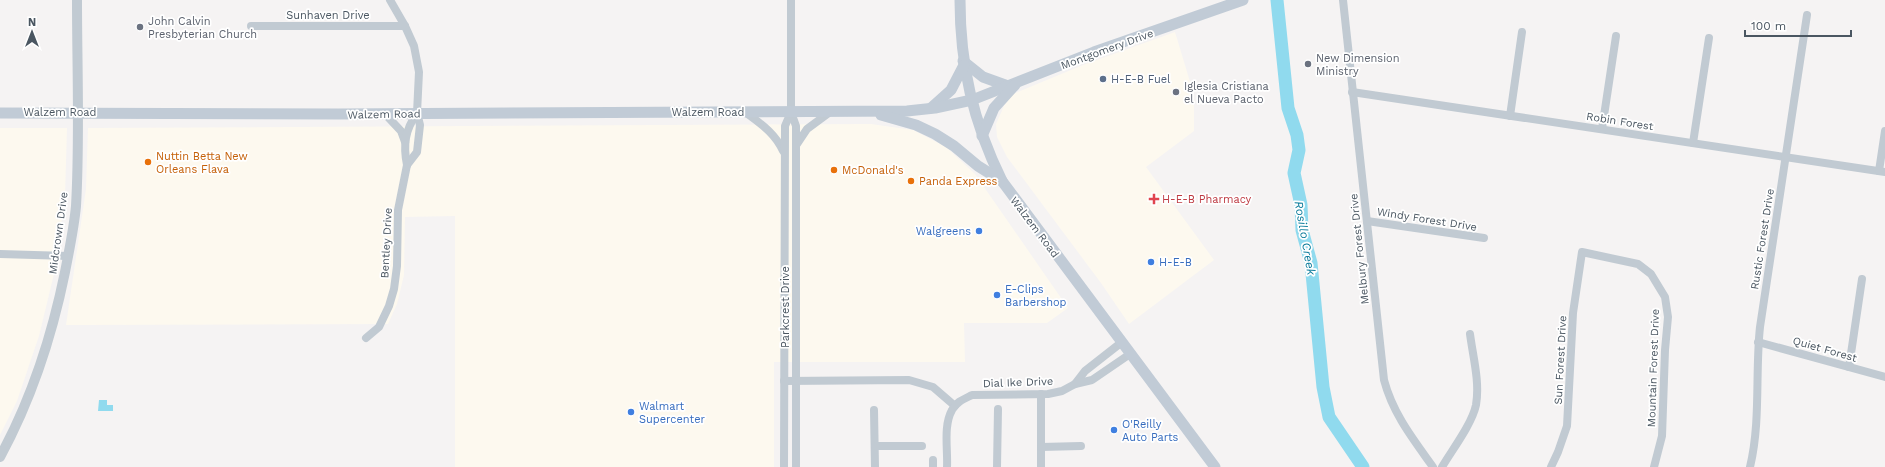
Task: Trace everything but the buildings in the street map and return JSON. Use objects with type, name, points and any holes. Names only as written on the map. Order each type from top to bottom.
[{"type":"main road","points":[[960,0],[960,29],[964,63],[972,100]]},
{"type":"main road","name":"Montgomery Drive","points":[[972,100],[1094,52],[1243,0]]},
{"type":"main road","points":[[964,63],[983,77],[1013,84],[994,108],[982,136]]},
{"type":"main road","points":[[931,108],[950,90],[964,63]]},
{"type":"main road","name":"Walzem Road","points":[[0,112],[385,114],[871,112],[931,108],[972,100],[982,136],[1002,181],[1215,467]]},
{"type":"main road","points":[[871,112],[916,125],[935,134],[954,146],[978,166],[1002,181]]},
{"type":"street","name":"Midcrown Drive","points":[[0,457],[15,429],[36,378],[57,307],[68,256],[76,208],[78,112],[77,0]]},
{"type":"street","points":[[390,0],[405,26],[414,46],[419,72],[417,113]]},
{"type":"street","name":"Parkcrest Drive","points":[[791,0],[791,112],[796,126],[796,467]]},
{"type":"street","name":"Melbury Forest Drive","points":[[1343,0],[1382,366],[1387,394],[1404,427],[1433,467]]},
{"type":"street","name":"Rustic Forest Drive","points":[[1750,467],[1757,418],[1758,342],[1807,15]]},
{"type":"street","name":"Sunhaven Drive","points":[[251,26],[405,26]]},
{"type":"street","points":[[1510,116],[1522,32]]},
{"type":"street","points":[[1602,130],[1616,36]]},
{"type":"street","points":[[1693,143],[1709,38]]},
{"type":"street","name":"Robin Forest","points":[[1352,92],[1882,172]]},
{"type":"street","name":"Parkcrest Drive","points":[[746,112],[772,132],[779,141],[784,154]]},
{"type":"street","name":"Parkcrest Drive","points":[[784,467],[784,154],[785,126],[791,112]]},
{"type":"street","points":[[796,146],[801,136],[807,129],[830,112]]},
{"type":"street","name":"Bentley Drive","points":[[408,165],[405,152],[408,125],[417,113]]},
{"type":"street","name":"Bentley Drive","points":[[366,338],[379,327],[394,289],[397,266],[398,210],[408,165],[417,152],[420,125],[417,113]]},
{"type":"street","name":"Bentley Drive","points":[[385,114],[401,131],[406,144]]},
{"type":"street","points":[[1882,172],[1885,131]]},
{"type":"street","name":"Windy Forest Drive","points":[[1367,221],[1484,238]]},
{"type":"street","name":"Sun Forest Drive","points":[[1551,467],[1564,436],[1567,421],[1574,313],[1582,252]]},
{"type":"street","name":"Mountain Forest Drive","points":[[1582,252],[1638,264],[1651,274],[1665,296],[1668,317],[1665,350],[1662,436],[1654,467]]},
{"type":"street","points":[[0,254],[68,256]]},
{"type":"street","points":[[1849,367],[1862,279]]},
{"type":"street","points":[[1442,467],[1469,421],[1476,404],[1477,385],[1470,334]]},
{"type":"street","name":"Dial Ike Drive","points":[[1075,384],[1085,370],[1122,342]]},
{"type":"street","name":"Quiet Forest","points":[[1758,342],[1885,377]]},
{"type":"street","name":"Dial Ike Drive","points":[[955,406],[960,401],[972,395],[1041,394],[1062,391],[1075,384],[1092,380],[1130,354]]},
{"type":"street","points":[[784,381],[909,380],[933,387],[955,406],[948,422],[948,467]]},
{"type":"street","points":[[1041,394],[1041,467]]},
{"type":"street","points":[[997,467],[998,409]]},
{"type":"street","points":[[874,410],[875,467]]},
{"type":"street","points":[[875,446],[922,446]]},
{"type":"street","points":[[1041,447],[1081,446]]},
{"type":"shaded area","points":[[1175,32],[1194,95],[1194,131],[1146,167],[1214,260],[1129,324],[1101,283],[1007,157],[997,137],[996,124],[1004,106],[1013,94],[1083,65]]},
{"type":"shaded area","points":[[871,124],[913,130],[946,147],[975,174],[1068,308],[1047,323],[964,323],[965,362],[774,362],[774,467],[455,467],[455,216],[405,217],[404,275],[397,304],[388,324],[66,325],[86,189],[88,128]]},
{"type":"shaded area","points":[[0,128],[67,128],[65,196],[54,274],[39,336],[17,401],[0,435]]},
{"type":"water","points":[[99,400],[107,400],[107,405],[113,405],[113,411],[98,411]]},
{"type":"waterway","name":"Rosillo Creek","points":[[1277,0],[1288,108],[1297,135],[1299,150],[1294,173],[1301,205],[1302,230],[1311,263],[1323,387],[1329,417],[1363,467]]},
{"type":"place","name":"John Calvin Presbyterian Church","points":[[140,27]]},
{"type":"place","name":"New Dimension Ministry","points":[[1308,64]]},
{"type":"place","name":"H-E-B Fuel","points":[[1103,79]]},
{"type":"place","name":"Iglesia Cristiana el Nueva Pacto","points":[[1176,92]]},
{"type":"place","name":"Nuttin Betta New Orleans Flava","points":[[148,162]]},
{"type":"place","name":"McDonald's","points":[[834,170]]},
{"type":"place","name":"Panda Express","points":[[911,181]]},
{"type":"place","name":"H-E-B Pharmacy","points":[[1154,199]]},
{"type":"place","name":"Walgreens","points":[[979,231]]},
{"type":"place","name":"H-E-B","points":[[1151,262]]},
{"type":"place","name":"E-Clips Barbershop","points":[[997,295]]},
{"type":"place","name":"Walmart Supercenter","points":[[631,412]]},
{"type":"place","name":"O'Reilly Auto Parts","points":[[1114,430]]}]
